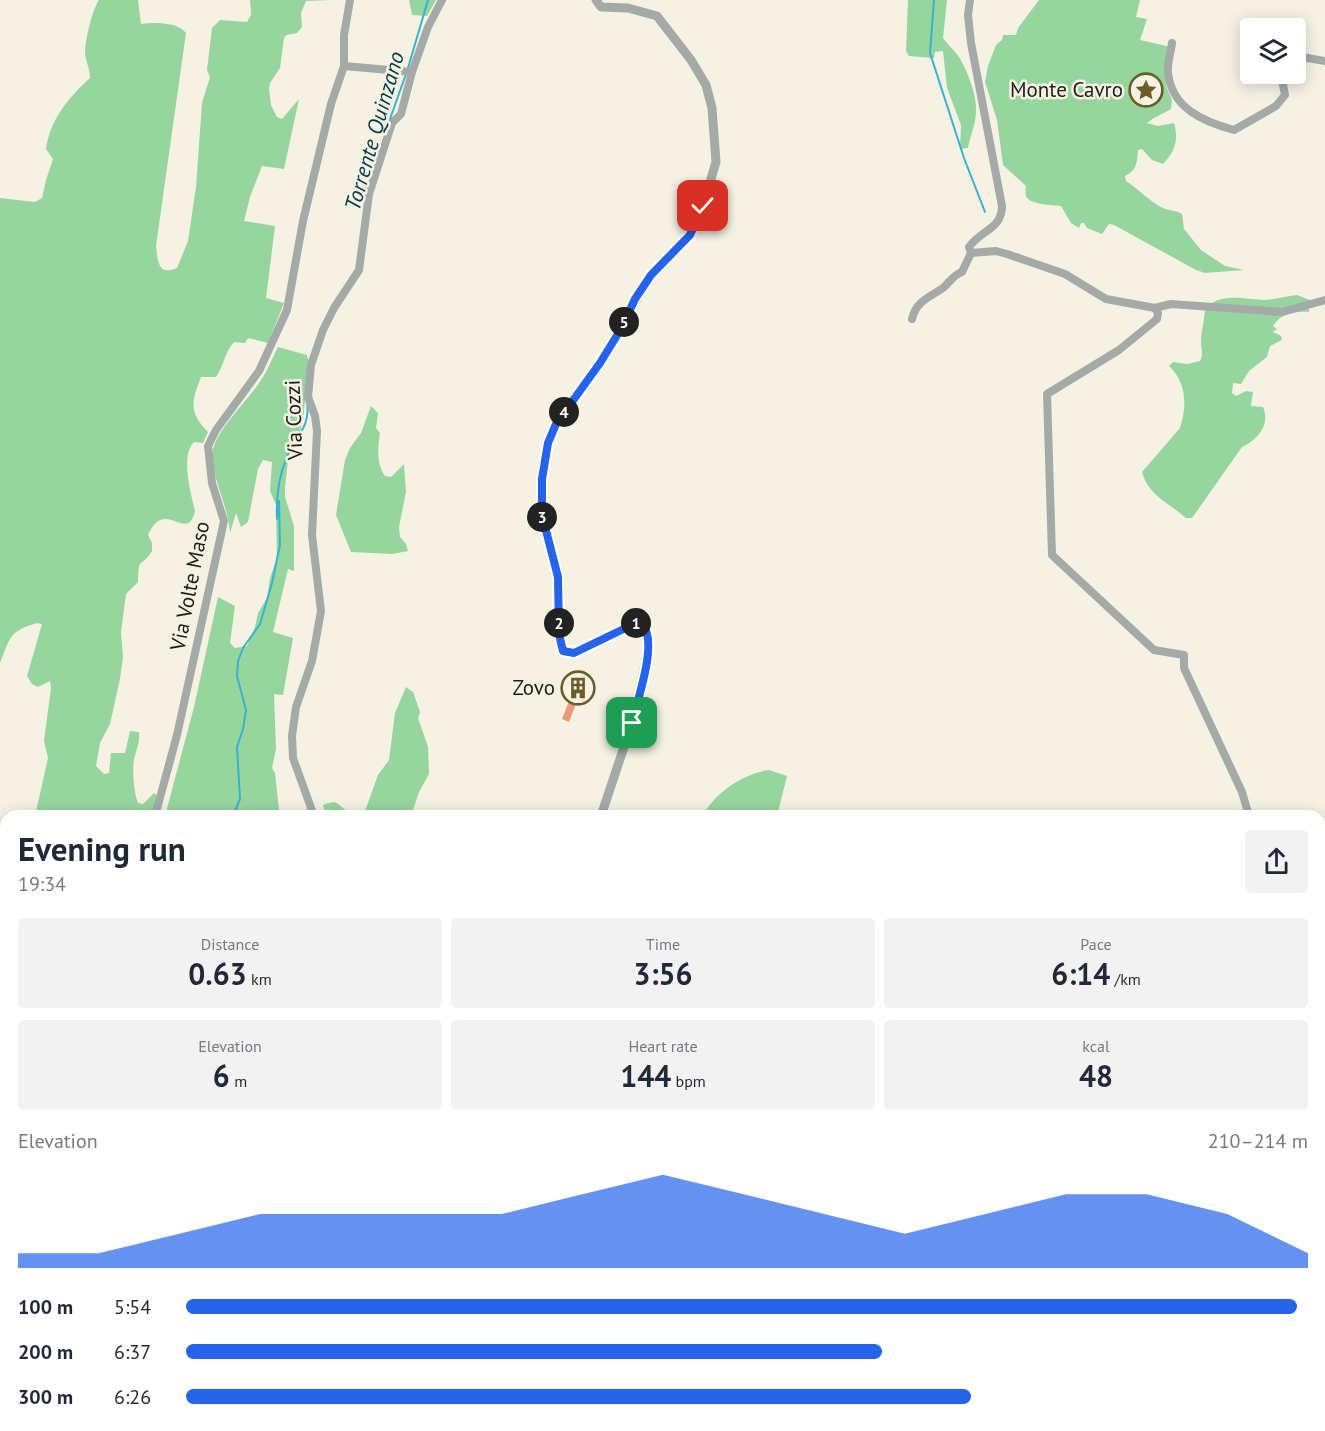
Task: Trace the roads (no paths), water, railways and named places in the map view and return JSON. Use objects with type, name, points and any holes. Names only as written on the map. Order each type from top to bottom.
[{"type":"street","points":[[350,0],[344,35],[344,66],[412,72]]},
{"type":"street","name":"Via Cozzi","points":[[312,810],[293,758],[292,736],[296,707],[312,661],[321,611],[312,534],[317,431],[315,416],[308,397],[308,384],[311,366],[323,330],[333,308],[359,270],[369,194],[392,123],[403,107],[412,72],[428,27],[442,0]]},
{"type":"street","points":[[596,0],[601,7],[637,10],[657,16],[662,21],[706,85],[712,108],[716,148],[711,181],[690,235],[651,275],[635,299],[621,329],[600,363],[556,424],[545,457],[542,515],[558,577],[559,634],[563,651],[574,653],[636,623],[643,625],[649,638],[632,723],[603,810]]},
{"type":"street","points":[[912,319],[922,300],[941,289],[955,275],[962,273],[971,253],[969,247],[975,239],[996,225],[1002,216],[971,43],[968,15],[970,0]]},
{"type":"street","points":[[1172,43],[1168,72],[1176,98],[1188,110],[1209,123],[1234,130],[1276,105],[1285,95],[1283,84]]},
{"type":"street","points":[[1306,58],[1325,61]]},
{"type":"street","name":"Via Volte Maso","points":[[157,810],[177,735],[224,521],[212,483],[208,446],[216,430],[259,371],[287,310],[303,221],[331,104],[344,66]]},
{"type":"street","points":[[971,253],[996,250],[1065,274],[1106,299],[1155,308],[1171,304],[1282,312],[1325,300]]},
{"type":"street","points":[[1155,308],[1158,313],[1157,319],[1119,350],[1047,394],[1052,555],[1154,650],[1184,656],[1184,668],[1242,792],[1247,810]]},
{"type":"waterway","name":"Torrente Quinzano","points":[[408,68],[428,0]]},
{"type":"waterway","points":[[934,0],[930,53],[964,158],[985,212]]},
{"type":"waterway","name":"Torrente Quinzano","points":[[390,119],[406,74]]},
{"type":"waterway","name":"Torrente Quinzano","points":[[235,810],[240,799],[237,747],[246,710],[237,676],[238,661],[243,648],[260,624],[272,583],[280,545],[279,501],[277,519],[279,481],[286,459],[307,418],[307,402]]},
{"type":"place","name":"Monte Cavro","points":[[1146,90]]},
{"type":"place","name":"Zovo","points":[[578,688]]}]
